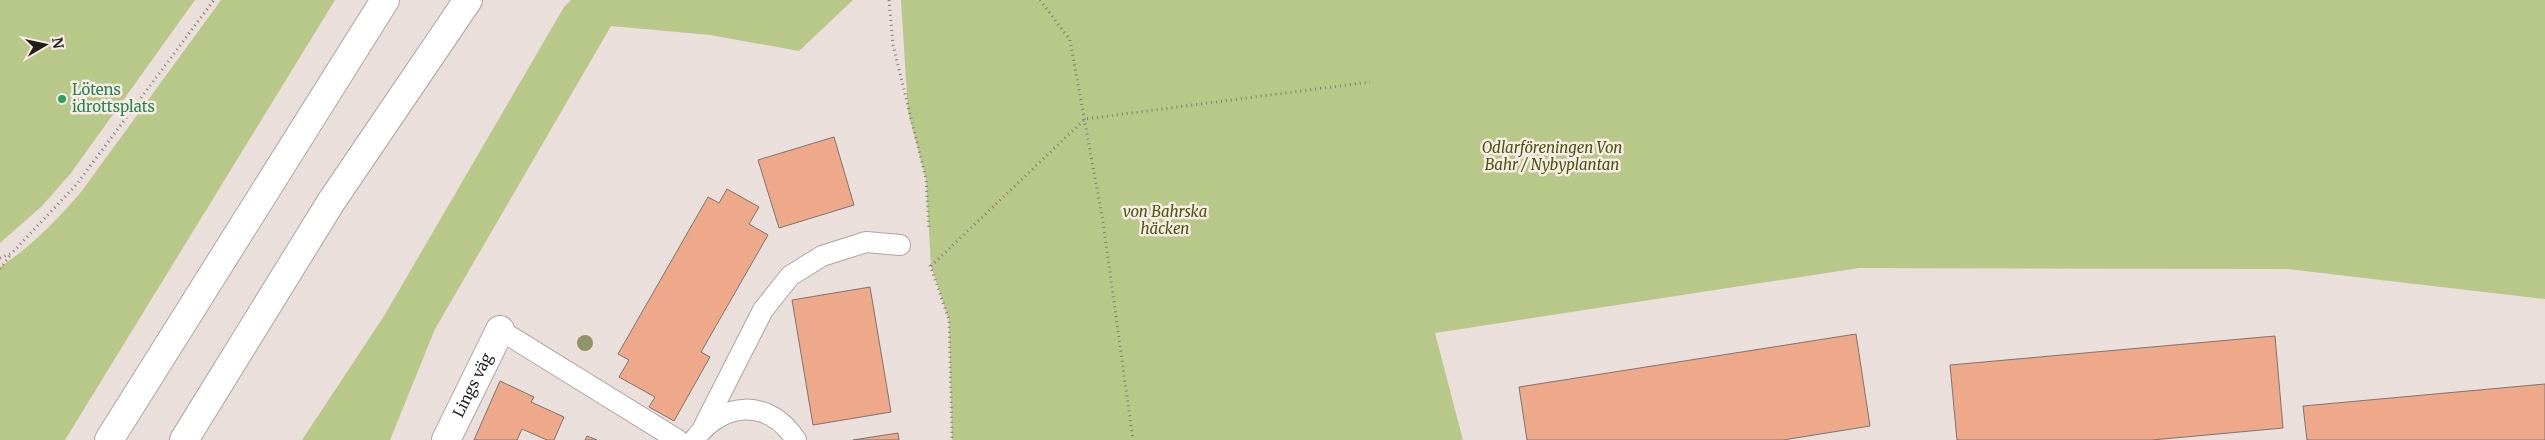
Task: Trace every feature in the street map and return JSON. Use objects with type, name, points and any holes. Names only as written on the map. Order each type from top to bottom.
[{"type":"main road","points":[[109,440],[385,0]]},
{"type":"main road","points":[[184,440],[331,202],[468,0]]},
{"type":"main road","name":"Lings väg","points":[[446,440],[500,330]]},
{"type":"lane","points":[[699,433],[763,310],[790,276],[822,256],[866,242],[900,245]]},
{"type":"lane","points":[[500,330],[678,440]]},
{"type":"lane","points":[[699,433],[720,415],[738,410],[756,410],[774,417],[789,428],[796,440]]},
{"type":"path","points":[[0,270],[12,253],[76,186],[214,0]]},
{"type":"path","points":[[889,0],[893,45],[926,179],[929,235]]},
{"type":"path","points":[[1040,0],[1070,40],[1104,222],[1133,440]]},
{"type":"path","points":[[931,266],[1085,119],[1370,82]]},
{"type":"path","points":[[900,245],[931,266]]},
{"type":"path","points":[[0,258],[12,253]]},
{"type":"path","points":[[931,259],[931,266],[949,320],[952,440]]},
{"type":"green space","name":"Lötens idrottsplats","points":[[0,0],[195,0],[71,173],[42,206],[0,243]]},
{"type":"green space","points":[[221,0],[335,0],[65,440],[0,440],[0,267],[43,232],[81,192]]},
{"type":"green space","points":[[571,0],[853,0],[799,51],[710,35],[611,26],[435,329],[390,440],[302,440],[384,316],[564,7]]},
{"type":"green space","points":[[901,0],[2545,0],[2545,299],[2287,269],[1859,268],[1435,333],[1463,440],[952,440],[949,320],[931,266],[926,179],[908,112]]},
{"type":"building","points":[[834,137],[854,205],[779,228],[758,160]]},
{"type":"building","points":[[727,189],[759,207],[749,224],[768,235],[701,352],[710,357],[674,421],[649,407],[655,397],[619,377],[629,360],[618,354],[708,197],[719,203]]},
{"type":"building","points":[[870,287],[891,412],[813,425],[792,300]]},
{"type":"building","points":[[1856,334],[1870,426],[1783,440],[1527,440],[1519,387]]},
{"type":"building","points":[[2275,336],[2283,428],[2152,440],[1957,440],[1950,365]]},
{"type":"building","points":[[500,381],[534,397],[531,402],[564,417],[554,440],[547,440],[522,429],[517,440],[474,440]]},
{"type":"building","points":[[2545,384],[2545,440],[2307,440],[2303,406]]},
{"type":"building","points":[[898,433],[899,440],[853,440]]},
{"type":"building","points":[[587,436],[597,440],[585,440]]},
{"type":"place","name":"Lötens idrottsplats","points":[[62,99]]},
{"type":"park label","name":"Odlarföreningen Von Bahr / Nybyplantan","points":[[1552,156]]},
{"type":"park label","name":"von Bahrska häcken","points":[[1165,220]]}]
